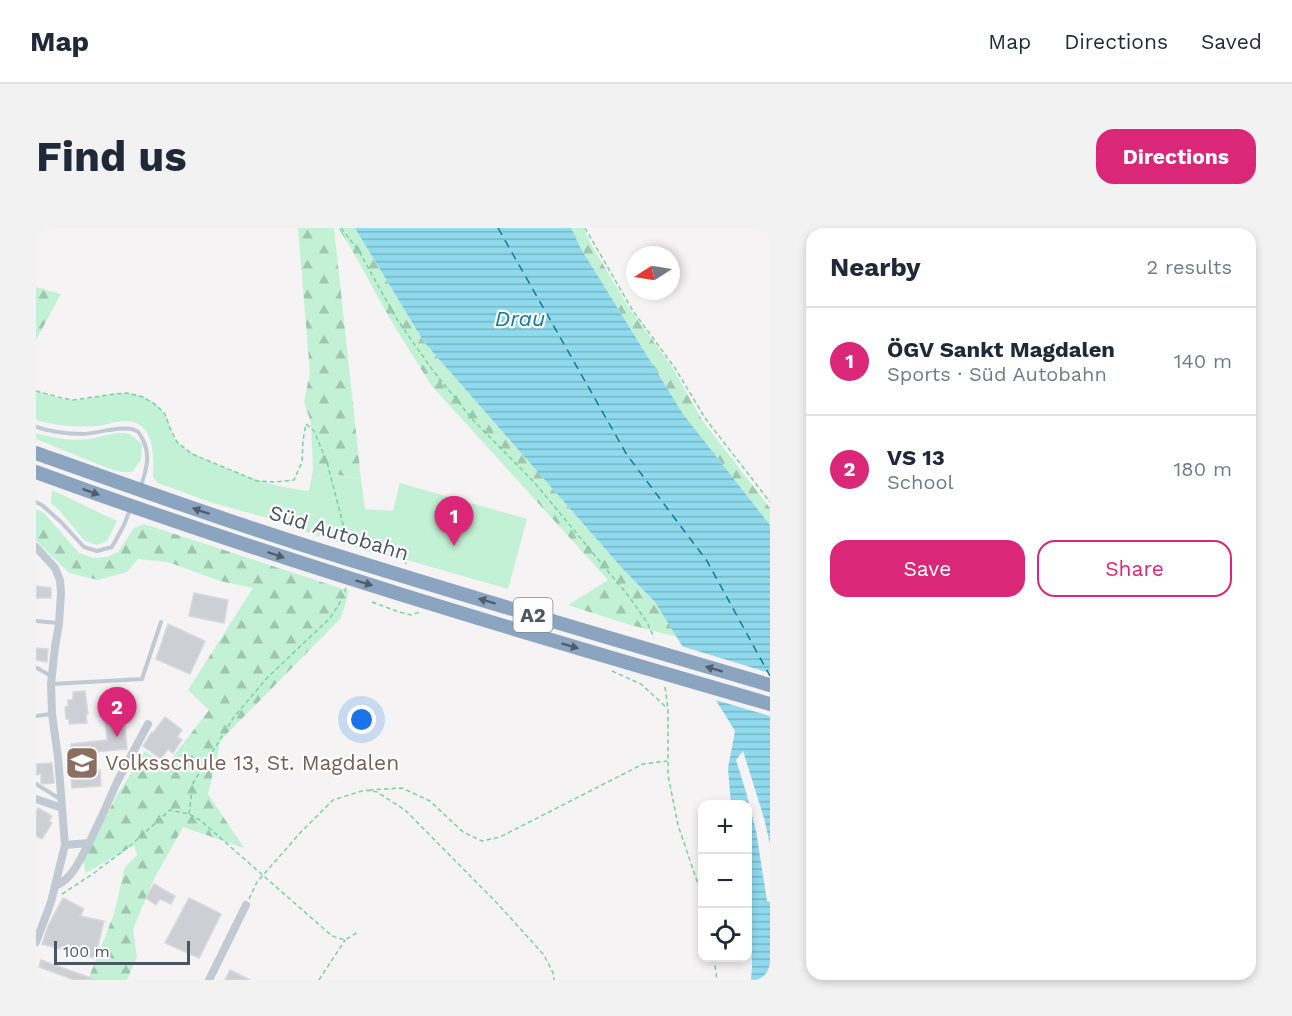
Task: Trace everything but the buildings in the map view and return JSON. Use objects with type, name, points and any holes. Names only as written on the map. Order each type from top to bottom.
[{"type":"highway","name":"Süd Autobahn","points":[[36,453],[296,543],[770,685]]},
{"type":"highway","name":"Süd Autobahn","points":[[36,472],[131,507],[308,566],[770,704]]},
{"type":"street","points":[[36,547],[55,568],[60,580],[59,624],[52,680],[52,714],[66,845],[51,902],[36,942]]},
{"type":"street","points":[[55,886],[63,883],[77,866],[148,724]]},
{"type":"street","points":[[36,799],[62,804]]},
{"type":"street","points":[[66,845],[89,843]]},
{"type":"street","points":[[210,980],[246,905]]},
{"type":"lane","points":[[36,427],[84,434],[124,429],[132,429],[139,433],[146,445],[148,460],[139,490]]},
{"type":"lane","points":[[36,502],[61,522],[84,547],[97,550],[112,547],[131,507]]},
{"type":"lane","points":[[36,621],[59,624]]},
{"type":"lane","points":[[36,668],[52,680],[142,679],[161,622]]},
{"type":"lane","points":[[36,716],[52,714]]},
{"type":"lane","points":[[36,784],[62,804]]},
{"type":"lane","points":[[36,978],[42,980]]},
{"type":"path","points":[[341,228],[359,250],[396,318],[434,372],[473,420],[534,482],[627,594],[647,621],[655,642]]},
{"type":"path","points":[[585,228],[633,311],[675,368],[705,418],[770,502]]},
{"type":"path","points":[[372,602],[411,615],[420,612]]},
{"type":"path","points":[[664,683],[668,709],[668,775],[678,825],[698,884]]},
{"type":"path","points":[[246,905],[257,882],[333,800],[365,790],[402,788],[430,801],[463,832],[482,841],[500,837],[643,764],[668,761]]},
{"type":"path","points":[[365,790],[377,792],[405,810],[526,934],[544,955],[554,980]]},
{"type":"path","points":[[51,902],[131,845],[170,810],[189,814],[200,820],[332,936],[345,940]]},
{"type":"path","points":[[319,980],[345,940],[358,932]]},
{"type":"path","points":[[715,962],[717,980]]},
{"type":"green space","points":[[298,228],[334,228],[361,479],[313,470],[311,423],[304,401],[310,373]]},
{"type":"green space","points":[[338,228],[355,228],[424,342],[622,568],[655,602],[677,637],[568,605],[608,580],[431,385]]},
{"type":"green space","points":[[571,228],[584,228],[590,243],[631,311],[672,367],[702,420],[770,508],[770,525],[683,414],[580,247]]},
{"type":"green space","points":[[36,287],[61,294],[36,340]]},
{"type":"green space","points":[[36,391],[71,400],[118,393],[135,394],[152,402],[163,411],[176,440],[193,454],[246,476],[295,489],[309,491],[313,470],[361,479],[365,509],[393,511],[400,483],[527,519],[508,589],[400,558],[376,554],[284,525],[279,521],[213,503],[158,483],[153,477],[151,441],[142,427],[125,421],[97,426],[81,426],[59,425],[36,420]]},
{"type":"green space","points":[[36,433],[75,440],[126,433],[142,444],[141,460],[132,472],[110,469],[36,439]]},
{"type":"green space","points":[[52,490],[117,521],[107,541],[97,545],[85,541],[51,503]]},
{"type":"green space","points":[[36,509],[44,513],[79,553],[93,558],[107,557],[118,552],[134,528],[144,524],[349,591],[341,618],[221,740],[208,794],[244,848],[183,827],[154,879],[133,929],[137,957],[127,980],[88,980],[114,914],[125,867],[137,855],[134,845],[86,873],[83,861],[117,795],[145,751],[166,766],[209,710],[188,690],[253,588],[220,581],[168,562],[138,559],[127,572],[98,580],[69,573],[36,540]]},
{"type":"water","name":"Drau","points":[[355,228],[571,228],[580,247],[683,414],[770,525],[770,844],[743,751],[736,760],[748,800],[731,800],[728,768],[735,731],[655,602],[622,568],[424,342]]},
{"type":"water","name":"Drau","points":[[752,815],[767,901],[770,902],[770,964],[765,980],[751,980]]},
{"type":"pier","points":[[678,645],[770,673],[770,716],[712,699]]},
{"type":"ferry route","points":[[498,228],[627,455],[707,561],[770,676]]},
{"type":"place","name":"ÖGV Sankt Magdalen","points":[[454,546]]},
{"type":"place","name":"VS 13","points":[[117,737]]},
{"type":"place","name":"Volksschule 13, St. Magdalen","points":[[82,763]]}]
